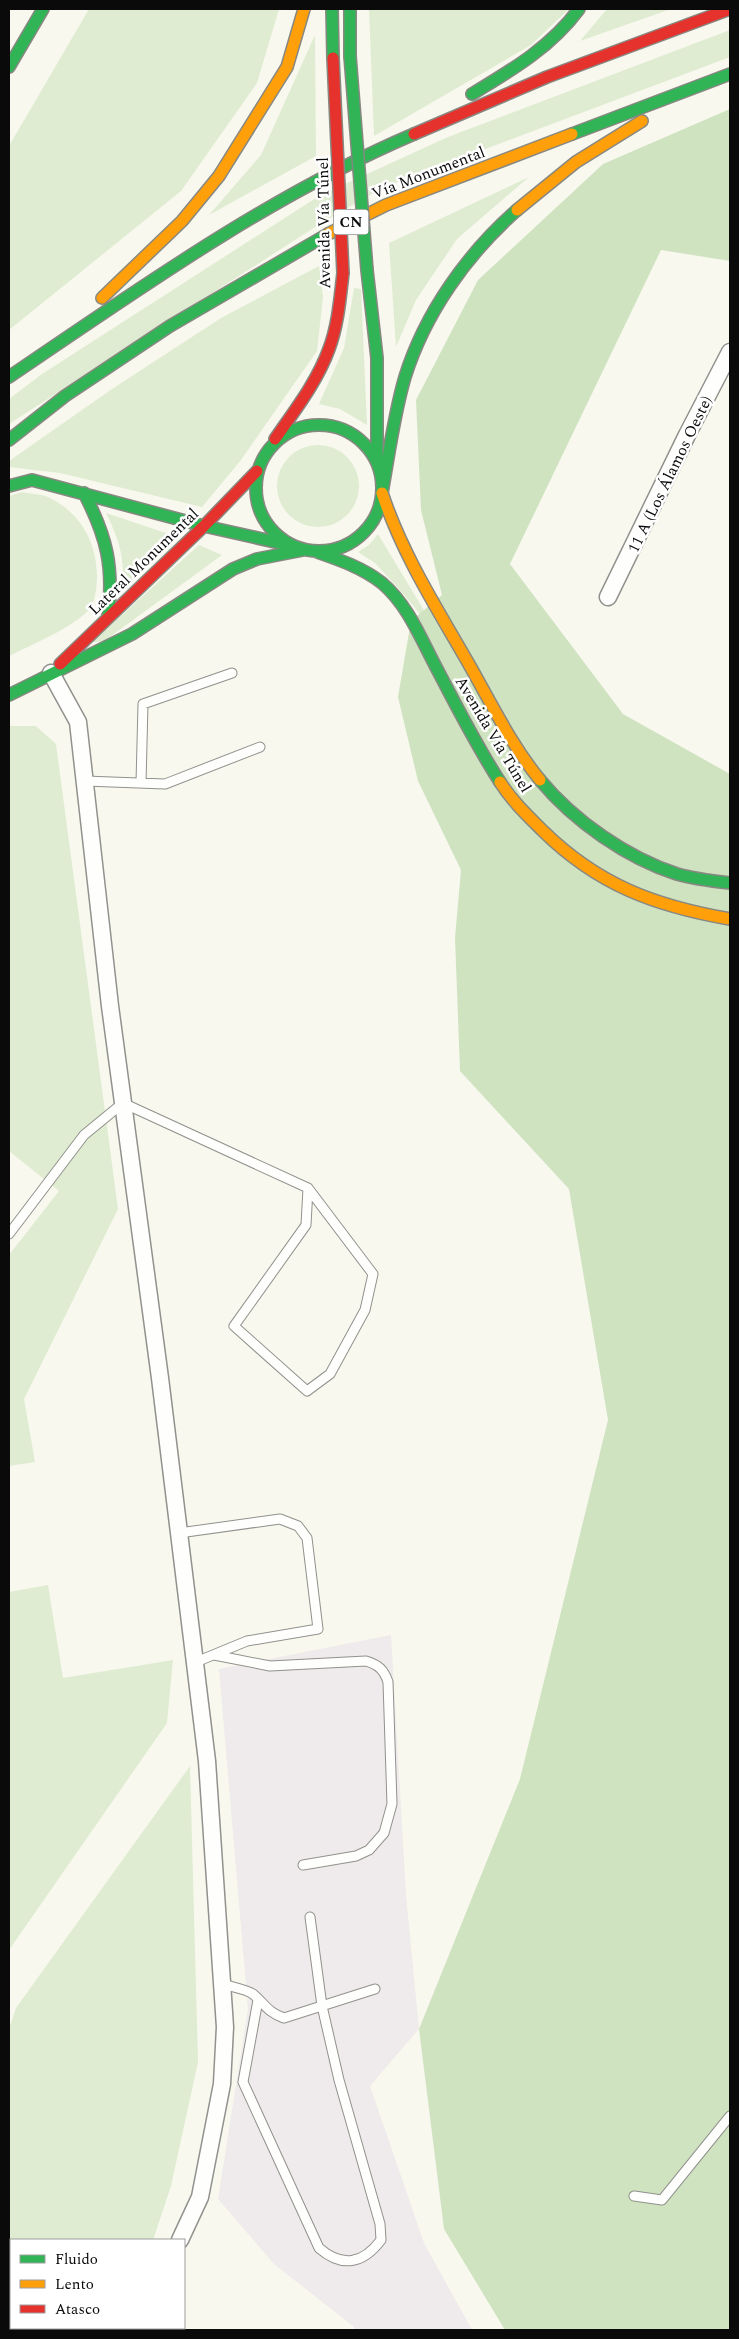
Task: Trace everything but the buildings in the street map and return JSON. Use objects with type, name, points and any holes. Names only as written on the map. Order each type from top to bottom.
[{"type":"main road","points":[[9,67],[43,9]]},
{"type":"main road","points":[[13,374],[92,306],[182,221],[218,176],[254,124],[287,67],[304,9]]},
{"type":"main road","name":"Avenida Vía Túnel","points":[[269,448],[313,385],[330,349],[339,312],[343,273],[332,9]]},
{"type":"main road","points":[[350,9],[350,56],[367,270],[377,358],[377,463]]},
{"type":"main road","points":[[377,150],[462,100],[547,46],[568,26],[579,9]]},
{"type":"main road","points":[[13,374],[182,259],[321,178],[377,150],[547,77],[730,9]]},
{"type":"main road","points":[[9,486],[32,480],[204,526],[311,551],[338,548],[357,538],[371,523],[380,504],[396,417],[405,379],[417,343],[434,308],[487,239],[525,203],[564,172],[629,128],[730,75]]},
{"type":"main road","name":"Vía Monumental","points":[[9,440],[64,396],[170,326],[350,223],[386,205],[730,75]]},
{"type":"main road","points":[[293,546],[277,536],[265,523],[258,506],[255,489],[258,471],[269,448],[285,433],[306,425],[328,424],[348,431],[366,444],[377,463],[382,478],[382,493]]},
{"type":"main road","name":"Lateral Monumental","points":[[51,673],[204,526],[258,471]]},
{"type":"main road","points":[[84,493],[98,519],[111,557],[112,589],[108,617]]},
{"type":"main road","name":"Avenida Vía Túnel","points":[[382,493],[388,514],[441,617],[511,738],[534,773],[552,794],[607,838],[645,861],[671,872],[701,880],[730,883]]},
{"type":"main road","name":"Avenida Vía Túnel","points":[[311,551],[354,565],[374,577],[391,591],[411,621],[510,797],[551,840],[587,868],[627,892],[650,902],[691,913],[730,919]]},
{"type":"main road","name":"Lateral Monumental","points":[[9,695],[132,634],[233,569],[257,558],[311,551]]},
{"type":"street","name":"11 A (Los Álamos Oeste)","points":[[608,597],[730,352]]},
{"type":"street","points":[[51,673],[78,722],[123,1103],[180,1533],[207,1761],[225,2026],[222,2084],[200,2198],[180,2239]]},
{"type":"lane","points":[[141,783],[143,704],[232,673]]},
{"type":"lane","points":[[85,781],[165,784],[260,747]]},
{"type":"lane","points":[[9,1234],[84,1135],[123,1103],[308,1188],[373,1274],[365,1310],[330,1374],[307,1392],[234,1326],[306,1225],[308,1188]]},
{"type":"lane","points":[[180,1533],[280,1518],[298,1526],[307,1538],[318,1629],[247,1641],[196,1662]]},
{"type":"lane","points":[[214,1655],[270,1666],[366,1660],[376,1664],[384,1671],[388,1682],[392,1804],[384,1833],[369,1850],[356,1856],[303,1865]]},
{"type":"lane","points":[[258,2000],[243,2082],[319,2248],[330,2258],[341,2262],[359,2259],[374,2250],[381,2240],[380,2224],[339,2080],[322,2006],[310,1917]]},
{"type":"lane","points":[[223,1984],[252,1993],[273,2013],[284,2018],[375,1989]]},
{"type":"lane","points":[[634,2196],[662,2200],[730,2116]]},
{"type":"shaded area","points":[[391,1635],[406,1895],[419,2029],[370,2086],[424,2243],[472,2330],[355,2330],[353,2326],[274,2264],[218,2199],[248,2009],[219,1669]]},
{"type":"green space","points":[[89,9],[279,9],[257,83],[181,191],[9,330],[9,146]]},
{"type":"green space","points":[[369,9],[569,9],[531,45],[374,136]]},
{"type":"green space","points":[[607,9],[671,9],[580,41]]},
{"type":"green space","points":[[730,30],[730,57],[384,187],[323,222],[9,424],[9,399],[42,374],[319,196],[448,137]]},
{"type":"green space","points":[[315,35],[316,156],[209,215],[261,155]]},
{"type":"green space","points":[[730,109],[730,261],[661,250],[510,564],[623,714],[730,774],[730,2330],[505,2330],[444,2229],[419,2029],[520,1779],[608,1420],[569,1189],[460,1071],[455,938],[461,870],[418,781],[398,697],[411,621],[442,595],[421,510],[416,400],[478,280],[603,164]]},
{"type":"green space","points":[[529,177],[457,239],[416,300],[396,347],[389,243]]},
{"type":"green space","points":[[319,266],[323,297],[317,351],[241,460],[202,507],[60,473],[9,467],[9,461],[112,389],[221,318]]},
{"type":"green space","points":[[354,288],[361,289],[367,425],[340,409],[319,404],[344,348]]},
{"type":"green space","points":[[318,445],[334,448],[347,457],[356,470],[359,486],[356,502],[347,515],[334,524],[318,527],[302,524],[289,515],[280,502],[277,486],[280,470],[289,457],[302,448]]},
{"type":"green space","points":[[22,492],[49,497],[72,513],[91,542],[96,565],[97,584],[91,607],[85,614],[65,628],[9,656],[9,496]]},
{"type":"green space","points":[[106,513],[175,536],[123,591],[123,569],[120,551],[115,533]]},
{"type":"green space","points":[[378,534],[428,617],[652,889],[399,589],[375,563],[358,552],[369,545]]},
{"type":"green space","points":[[199,545],[222,555],[103,642],[92,642]]},
{"type":"green space","points":[[9,726],[36,726],[56,744],[118,1209],[24,1399],[35,1462],[9,1466],[9,1255],[59,1191],[9,1151]]},
{"type":"green space","points":[[48,1585],[63,1678],[173,1660],[167,1723],[9,1950],[9,1592]]},
{"type":"green space","points":[[190,1766],[198,2062],[171,2186],[153,2239],[10,2239],[10,2329],[110,2330],[9,2330],[9,2029],[16,2008]]},
{"type":"traffic: fast","points":[[9,67],[43,9]]},
{"type":"traffic: fast","points":[[332,9],[333,58]]},
{"type":"traffic: fast","points":[[350,9],[350,56]]},
{"type":"traffic: fast","points":[[472,94],[530,57],[556,35],[579,9]]},
{"type":"traffic: fast","points":[[350,56],[367,270]]},
{"type":"traffic: fast","points":[[572,134],[730,74]]},
{"type":"traffic: fast","points":[[9,377],[156,278],[256,215],[360,159],[414,134]]},
{"type":"traffic: fast","points":[[382,493],[401,391],[424,330],[436,308],[465,265],[517,210]]},
{"type":"traffic: fast","points":[[9,440],[65,396],[170,326],[328,234]]},
{"type":"traffic: fast","points":[[367,270],[377,358],[377,463]]},
{"type":"traffic: fast","points":[[319,425],[343,430],[354,435],[364,443],[372,453],[377,464],[382,488],[377,512],[372,523],[364,533],[354,541],[343,546],[319,551],[295,546],[284,541],[274,533],[266,523],[261,512],[256,488],[261,464],[266,453],[274,443],[284,435],[295,430],[319,425]]},
{"type":"traffic: fast","points":[[9,486],[32,480],[204,526],[293,546]]},
{"type":"traffic: fast","points":[[84,493],[98,524],[107,553],[110,583],[108,617]]},
{"type":"traffic: fast","points":[[9,695],[132,634],[233,569],[257,559],[303,550]]},
{"type":"traffic: fast","points":[[317,552],[343,561],[367,573],[382,583],[407,612],[467,726],[500,782]]},
{"type":"traffic: fast","points":[[540,780],[585,824],[639,858],[677,874],[696,879],[730,883]]},
{"type":"traffic: slow","points":[[102,298],[182,221],[219,176],[287,67],[304,9]]},
{"type":"traffic: slow","points":[[517,210],[576,162],[642,121]]},
{"type":"traffic: slow","points":[[328,234],[386,205],[572,134]]},
{"type":"traffic: slow","points":[[382,493],[400,539],[422,582],[503,725],[520,753],[540,780]]},
{"type":"traffic: slow","points":[[500,782],[515,802],[543,831],[585,866],[607,879],[652,900],[703,914],[730,919]]},
{"type":"traffic: jam","points":[[414,134],[547,77],[730,9]]},
{"type":"traffic: jam","points":[[333,58],[343,273]]},
{"type":"traffic: jam","points":[[275,439],[305,396],[324,361],[337,321],[343,273]]},
{"type":"traffic: jam","points":[[60,664],[204,526],[257,471]]}]
